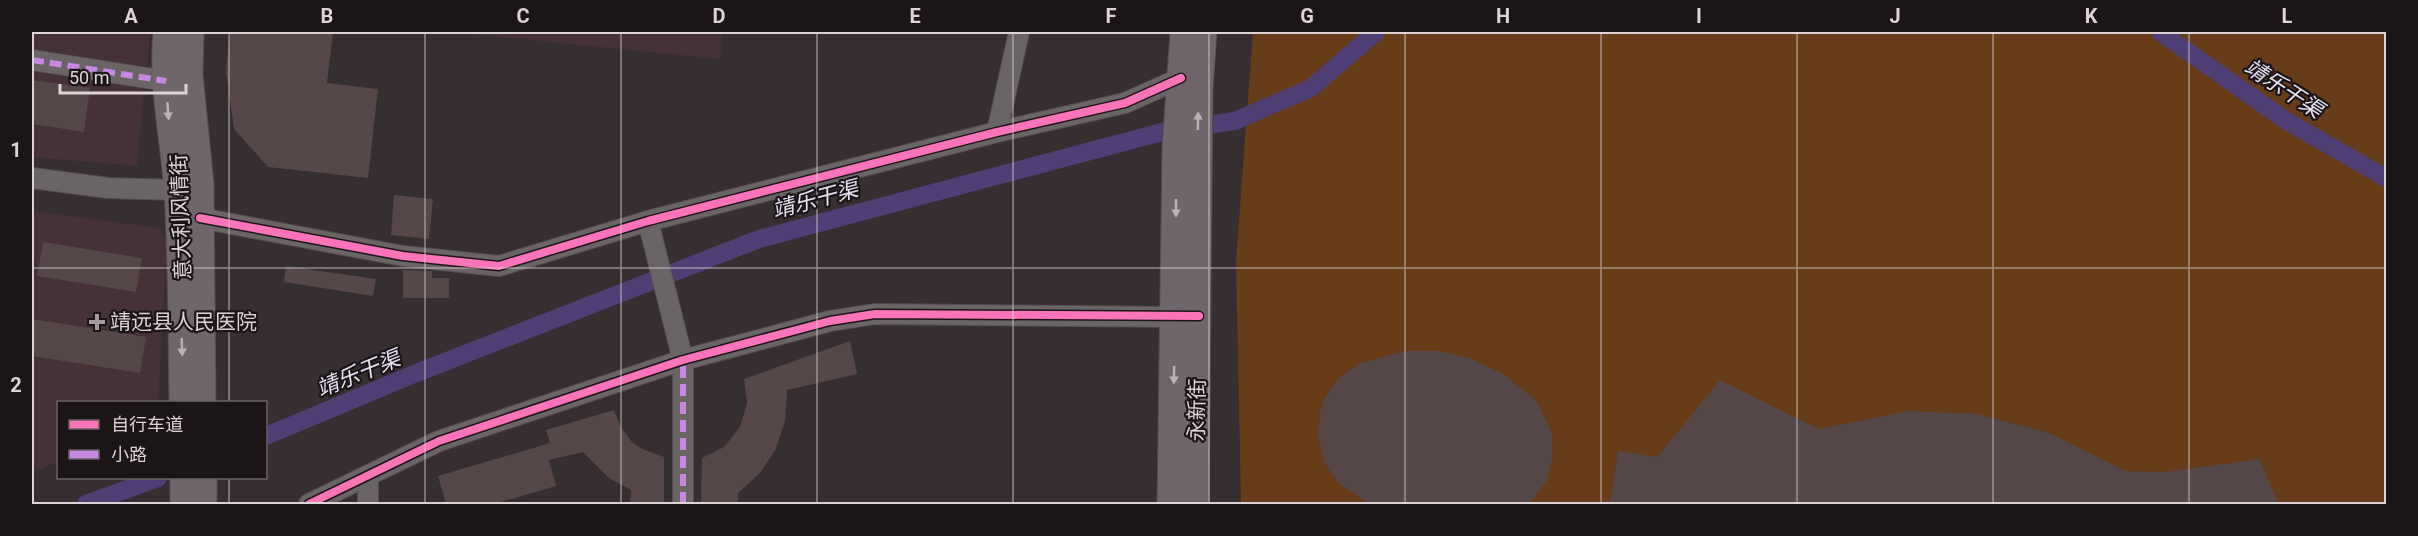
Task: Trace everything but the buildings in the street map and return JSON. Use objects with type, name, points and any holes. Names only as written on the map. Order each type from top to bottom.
[{"type":"street","name":"意大利风情街","points":[[167,32],[166,81],[189,187],[201,218],[202,401]]},
{"type":"street","name":"意大利风情街","points":[[183,401],[189,187],[190,32]]},
{"type":"street","points":[[997,132],[1019,32]]},
{"type":"street","points":[[309,504],[439,441],[683,360],[830,321],[875,314],[1187,317],[1184,32]]},
{"type":"street","points":[[1186,86],[1203,32]]},
{"type":"street","points":[[32,60],[166,81]]},
{"type":"street","points":[[201,218],[403,256],[499,266],[648,221],[1186,86]]},
{"type":"street","points":[[32,178],[108,188],[189,187]]},
{"type":"street","points":[[648,221],[683,360],[683,504]]},
{"type":"street","name":"永新街","points":[[1171,504],[1187,317]]},
{"type":"street","name":"永新街","points":[[1187,317],[1195,504]]},
{"type":"street","points":[[368,476],[368,504]]},
{"type":"street","points":[[189,486],[203,504]]},
{"type":"shaded area","points":[[32,32],[150,32],[137,166],[32,157]]},
{"type":"shaded area","points":[[450,32],[723,32],[720,59]]},
{"type":"shaded area","points":[[1253,32],[2386,32],[2386,504],[1241,504],[1236,261]]},
{"type":"shaded area","name":"靖远县人民医院","points":[[32,211],[159,228],[167,242],[158,401],[57,401],[57,462],[32,473]]},
{"type":"waterway","name":"靖乐干渠","points":[[267,436],[414,374],[759,239],[1166,131],[1235,121],[1311,88],[1376,32]]},
{"type":"waterway","name":"靖乐干渠","points":[[2160,32],[2285,120],[2386,178]]},
{"type":"waterway","name":"靖乐干渠","points":[[86,504],[155,479]]},
{"type":"marked path","points":[[32,60],[166,81]]},
{"type":"marked path","points":[[683,360],[683,504]]},
{"type":"cycle path","points":[[200,218],[403,256],[499,266],[648,221],[997,132],[1125,103],[1181,78]]},
{"type":"cycle path","points":[[309,504],[439,441],[683,360],[830,321],[875,314],[1199,316]]},
{"type":"place","name":"靖远县人民医院","points":[[97,322]]}]
